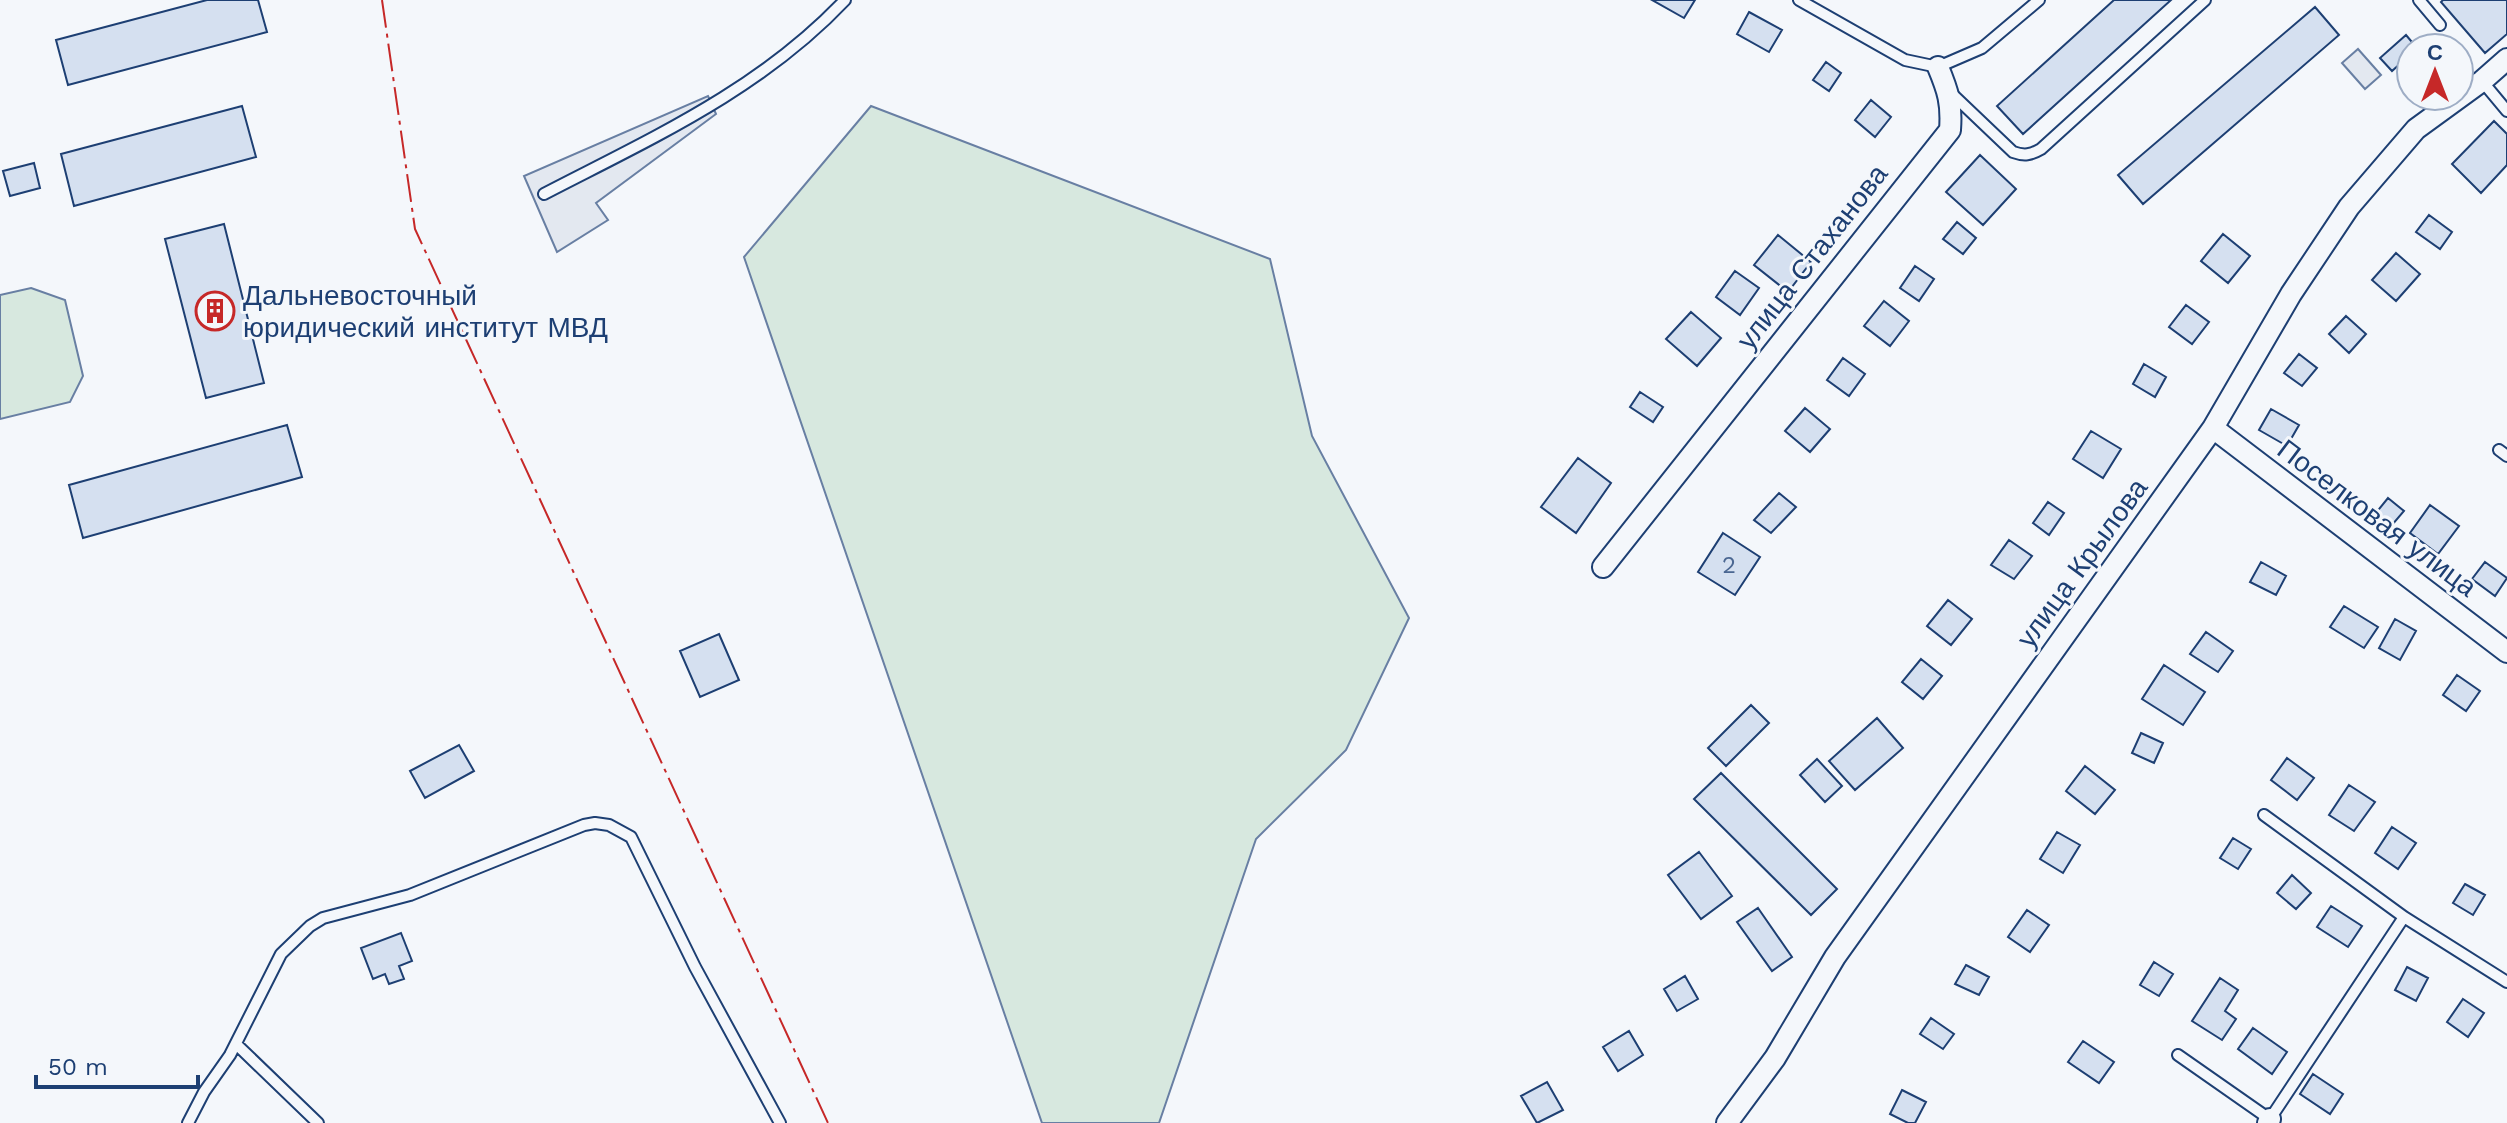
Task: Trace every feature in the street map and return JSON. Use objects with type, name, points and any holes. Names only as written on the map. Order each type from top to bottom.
[{"type":"street","name":"улица Крылова","points":[[1727,1123],[1775,1058],[1835,957],[2213,428],[2291,294],[2349,207],[2416,129],[2507,59]]},
{"type":"street","name":"улица Стаханова","points":[[1603,567],[1950,130],[1952,109],[1938,67]]},
{"type":"street","name":"Поселковая улица","points":[[2213,428],[2507,652]]},
{"type":"lane","points":[[544,194],[706,110],[782,58],[824,23],[845,0]]},
{"type":"lane","points":[[1799,0],[1905,60],[1938,67],[1982,48],[2039,0]]},
{"type":"lane","points":[[1948,90],[2013,152],[2032,154],[2205,0]]},
{"type":"lane","points":[[2419,0],[2440,25]]},
{"type":"lane","points":[[2482,81],[2507,111]]},
{"type":"lane","points":[[2264,815],[2404,917],[2507,982]]},
{"type":"lane","points":[[188,1123],[204,1092],[236,1044],[281,954],[310,926],[323,918],[410,895],[584,825],[609,825],[631,837],[695,967],[780,1123]]},
{"type":"lane","points":[[2178,1055],[2271,1122],[2404,917]]},
{"type":"lane","points":[[236,1044],[318,1123]]},
{"type":"shaded area","points":[[2358,49],[2381,75],[2365,89],[2342,63]]},
{"type":"shaded area","points":[[708,96],[716,114],[596,203],[608,220],[557,252],[524,176]]},
{"type":"shaded area","points":[[871,106],[1270,259],[1312,436],[1409,618],[1346,750],[1256,839],[1159,1123],[1042,1123],[744,257]]},
{"type":"shaded area","points":[[31,288],[65,300],[83,376],[70,402],[0,419],[0,295]]},
{"type":"building","points":[[207,0],[258,0],[267,32],[68,85],[56,40]]},
{"type":"building","points":[[1652,0],[1695,0],[1684,18]]},
{"type":"building","points":[[2114,0],[2171,0],[2023,134],[1997,106]]},
{"type":"building","points":[[2507,0],[2507,34],[2485,53],[2475,41],[2475,32],[2467,32],[2441,2]]},
{"type":"building","points":[[2315,7],[2339,35],[2143,204],[2118,175]]},
{"type":"building","points":[[1749,12],[1782,30],[1769,52],[1737,34]]},
{"type":"building","points":[[2395,45],[2395,68],[2392,71],[2380,58]]},
{"type":"building","points":[[1826,62],[1841,73],[1829,91],[1813,80]]},
{"type":"building","points":[[1871,100],[1891,117],[1875,137],[1855,120]]},
{"type":"building","points":[[242,106],[256,157],[74,206],[61,154]]},
{"type":"building","points":[[2494,121],[2507,134],[2507,165],[2481,193],[2452,164]]},
{"type":"building","points":[[1980,155],[2016,189],[1983,225],[1946,192]]},
{"type":"building","points":[[34,163],[40,188],[10,196],[3,171]]},
{"type":"building","points":[[2429,215],[2452,232],[2440,249],[2416,232]]},
{"type":"building","points":[[1957,222],[1976,238],[1963,254],[1943,239]]},
{"type":"building","name":"Дальневосточный юридический институт МВД","points":[[224,224],[264,383],[206,398],[165,239]]},
{"type":"building","points":[[2223,234],[2250,256],[2228,283],[2201,261]]},
{"type":"building","points":[[1778,235],[1811,262],[1788,292],[1754,265]]},
{"type":"building","points":[[2396,253],[2420,274],[2396,301],[2372,280]]},
{"type":"building","points":[[1915,266],[1934,279],[1919,301],[1900,288]]},
{"type":"building","points":[[1735,271],[1759,288],[1740,315],[1716,297]]},
{"type":"building","points":[[1884,301],[1909,321],[1890,346],[1864,326]]},
{"type":"building","points":[[2186,305],[2209,322],[2192,344],[2169,327]]},
{"type":"building","points":[[1691,312],[1721,338],[1697,366],[1666,339]]},
{"type":"building","points":[[2346,316],[2366,334],[2349,353],[2329,334]]},
{"type":"building","points":[[2299,354],[2317,368],[2302,386],[2284,373]]},
{"type":"building","points":[[1843,358],[1865,374],[1849,396],[1827,380]]},
{"type":"building","points":[[2144,364],[2166,377],[2155,397],[2133,384]]},
{"type":"building","points":[[1640,392],[1663,407],[1653,422],[1630,407]]},
{"type":"building","points":[[1805,408],[1830,429],[1810,452],[1785,431]]},
{"type":"building","points":[[2271,409],[2299,425],[2287,446],[2259,430]]},
{"type":"building","points":[[287,425],[302,477],[83,538],[69,485]]},
{"type":"building","points":[[2091,431],[2121,449],[2103,478],[2073,459]]},
{"type":"building","points":[[1578,458],[1611,483],[1576,533],[1541,507]]},
{"type":"building","points":[[1779,493],[1796,507],[1771,533],[1754,520]]},
{"type":"building","points":[[2388,498],[2404,511],[2386,532],[2371,519]]},
{"type":"building","points":[[2048,502],[2064,513],[2049,535],[2033,523]]},
{"type":"building","points":[[2430,505],[2459,526],[2438,554],[2410,533]]},
{"type":"building","points":[[1723,533],[1760,557],[1735,595],[1698,572]]},
{"type":"building","points":[[2009,540],[2032,556],[2014,579],[1991,565]]},
{"type":"building","points":[[2261,562],[2286,576],[2276,595],[2250,582]]},
{"type":"building","points":[[2485,562],[2507,578],[2495,596],[2472,579]]},
{"type":"building","points":[[1948,600],[1972,619],[1951,645],[1927,626]]},
{"type":"building","points":[[2344,606],[2378,627],[2364,648],[2330,627]]},
{"type":"building","points":[[2395,619],[2416,631],[2400,660],[2379,648]]},
{"type":"building","points":[[2206,632],[2233,651],[2218,672],[2190,654]]},
{"type":"building","points":[[719,634],[739,680],[700,697],[680,651]]},
{"type":"building","points":[[1921,659],[1942,676],[1923,699],[1902,682]]},
{"type":"building","points":[[2164,665],[2205,692],[2183,725],[2142,699]]},
{"type":"building","points":[[2457,675],[2480,691],[2466,711],[2443,695]]},
{"type":"building","points":[[1751,705],[1769,723],[1726,766],[1708,748]]},
{"type":"building","points":[[1877,718],[1903,748],[1855,790],[1829,761]]},
{"type":"building","points":[[2141,733],[2163,743],[2154,763],[2132,753]]},
{"type":"building","points":[[459,745],[474,771],[425,798],[410,771]]},
{"type":"building","points":[[2287,758],[2314,778],[2297,800],[2271,780]]},
{"type":"building","points":[[1817,759],[1842,786],[1825,802],[1800,775]]},
{"type":"building","points":[[2085,766],[2115,790],[2095,814],[2066,791]]},
{"type":"building","points":[[1721,773],[1837,889],[1811,915],[1694,799]]},
{"type":"building","points":[[2349,785],[2375,802],[2354,831],[2329,815]]},
{"type":"building","points":[[2392,827],[2416,843],[2398,869],[2375,853]]},
{"type":"building","points":[[2057,832],[2080,845],[2063,873],[2040,859]]},
{"type":"building","points":[[2233,838],[2251,849],[2238,869],[2220,858]]},
{"type":"building","points":[[1699,852],[1732,896],[1701,919],[1668,875]]},
{"type":"building","points":[[2292,875],[2311,893],[2296,909],[2277,893]]},
{"type":"building","points":[[2465,884],[2485,895],[2473,915],[2453,903]]},
{"type":"building","points":[[2331,906],[2362,926],[2348,947],[2317,927]]},
{"type":"building","points":[[1758,908],[1792,957],[1772,971],[1737,922]]},
{"type":"building","points":[[2027,910],[2049,925],[2030,952],[2008,937]]},
{"type":"building","points":[[401,933],[412,961],[399,966],[404,979],[389,984],[385,974],[373,979],[361,948]]},
{"type":"building","points":[[2154,962],[2173,974],[2159,996],[2140,985]]},
{"type":"building","points":[[1966,965],[1989,977],[1979,995],[1955,984]]},
{"type":"building","points":[[2407,967],[2428,978],[2416,1001],[2395,990]]},
{"type":"building","points":[[1685,976],[1698,999],[1677,1011],[1664,989]]},
{"type":"building","points":[[2220,978],[2238,990],[2225,1011],[2236,1019],[2222,1040],[2192,1021]]},
{"type":"building","points":[[2463,999],[2484,1013],[2468,1037],[2447,1022]]},
{"type":"building","points":[[1931,1018],[1954,1034],[1943,1049],[1920,1034]]},
{"type":"building","points":[[2253,1028],[2287,1052],[2272,1074],[2238,1049]]},
{"type":"building","points":[[1629,1031],[1643,1055],[1618,1071],[1603,1047]]},
{"type":"building","points":[[2083,1041],[2114,1062],[2099,1083],[2068,1062]]},
{"type":"building","points":[[2313,1074],[2343,1094],[2330,1114],[2300,1094]]},
{"type":"building","points":[[1547,1082],[1563,1110],[1537,1123],[1521,1096]]},
{"type":"building","points":[[1902,1090],[1926,1102],[1915,1123],[1890,1114]]},
{"type":"power","points":[[382,0],[415,229],[828,1123]]},
{"type":"place","name":"Дальневосточный юридический институт МВД","points":[[215,311]]}]
